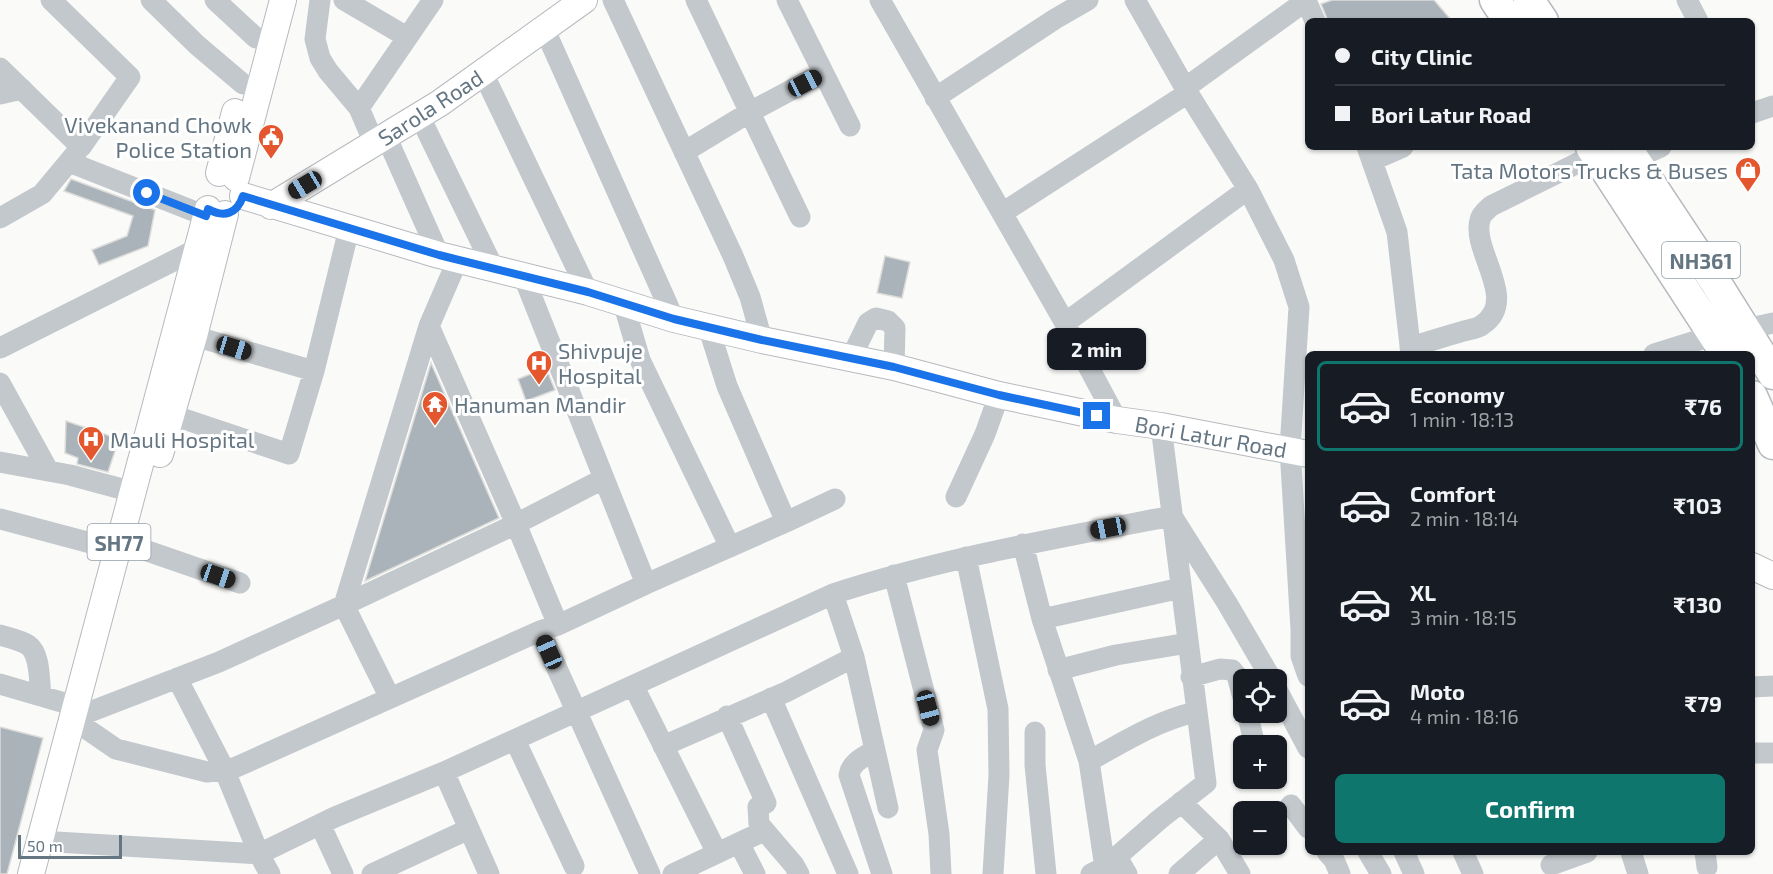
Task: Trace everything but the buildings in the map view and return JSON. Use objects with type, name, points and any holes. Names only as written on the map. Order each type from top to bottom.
[{"type":"highway","points":[[1495,0],[1507,18]]},
{"type":"highway","points":[[1529,0],[1541,18]]},
{"type":"highway","name":"NH361","points":[[1593,150],[1721,345]]},
{"type":"highway","name":"NH361","points":[[1640,151],[1759,326],[1773,374]]},
{"type":"highway","points":[[1755,403],[1773,444]]},
{"type":"main road","name":"SH77","points":[[213,213],[234,211],[240,205],[233,182],[243,84],[266,0]]},
{"type":"main road","name":"SH77","points":[[233,182],[283,0]]},
{"type":"main road","name":"Sarola Road","points":[[271,206],[483,73],[584,0]]},
{"type":"main road","name":"SH77","points":[[47,874],[56,842],[82,715],[125,548],[172,416],[194,336],[213,213],[202,199],[202,188],[208,178],[233,182]]},
{"type":"main road","name":"Bori Latur Road","points":[[233,182],[271,206],[449,257],[588,292],[674,319],[894,367],[999,395],[1117,420],[1299,452]]},
{"type":"main road","name":"SH77","points":[[125,548],[133,492],[197,249],[213,213]]},
{"type":"main road","points":[[1755,565],[1773,564]]},
{"type":"main road","points":[[1755,567],[1773,576]]},
{"type":"main road","name":"SH77","points":[[31,874],[82,715]]},
{"type":"street","points":[[0,218],[42,194],[75,154],[130,77],[51,0]]},
{"type":"street","points":[[151,0],[197,45],[243,84]]},
{"type":"street","points":[[215,0],[256,38]]},
{"type":"street","points":[[320,0],[315,39],[320,58],[380,139],[449,257],[344,605],[390,698]]},
{"type":"street","points":[[344,0],[407,38]]},
{"type":"street","points":[[358,108],[433,0]]},
{"type":"street","points":[[613,0],[737,267],[750,297],[762,340]]},
{"type":"street","points":[[696,0],[800,218]]},
{"type":"street","points":[[787,0],[850,126]]},
{"type":"street","points":[[880,0],[1065,323],[1117,420]]},
{"type":"street","points":[[935,98],[1088,0]]},
{"type":"street","points":[[1135,0],[1186,91],[1248,189],[1284,260],[1299,306],[1301,657],[1305,668]]},
{"type":"street","points":[[1687,0],[1696,18]]},
{"type":"street","points":[[1002,213],[1312,5]]},
{"type":"street","points":[[544,28],[674,319]]},
{"type":"street","points":[[0,68],[22,89],[75,154],[213,213]]},
{"type":"street","points":[[483,73],[588,292]]},
{"type":"street","points":[[684,152],[750,112],[823,73]]},
{"type":"street","points":[[0,94],[22,89]]},
{"type":"street","points":[[1755,112],[1773,106]]},
{"type":"street","points":[[419,115],[493,267]]},
{"type":"street","points":[[1389,150],[1370,154],[1397,232],[1410,350],[1481,326],[1495,309],[1494,281],[1479,230],[1484,212],[1593,150]]},
{"type":"street","points":[[1065,323],[1248,189]]},
{"type":"street","points":[[172,416],[289,454],[314,371],[349,229]]},
{"type":"street","points":[[0,348],[197,249]]},
{"type":"street","points":[[523,275],[646,584]]},
{"type":"street","points":[[623,302],[640,360],[730,547]]},
{"type":"street","points":[[851,358],[868,323],[876,318],[888,321],[895,328],[894,367]]},
{"type":"street","points":[[429,326],[516,524],[575,713],[650,874]]},
{"type":"street","points":[[708,327],[727,386],[786,522]]},
{"type":"street","points":[[194,336],[314,371]]},
{"type":"street","points":[[1676,351],[1721,345]]},
{"type":"street","points":[[0,383],[48,470]]},
{"type":"street","points":[[956,497],[985,434],[999,395]]},
{"type":"street","points":[[1109,869],[1181,801],[1206,783],[1161,426]]},
{"type":"street","points":[[0,462],[48,470],[133,492]]},
{"type":"street","points":[[82,715],[219,662],[516,524],[603,479]]},
{"type":"street","points":[[0,684],[41,696],[82,715],[116,748],[207,772],[234,768],[835,499]]},
{"type":"street","points":[[56,842],[259,854],[320,824],[444,772],[634,687],[833,594],[894,575],[966,557],[1172,516]]},
{"type":"street","points":[[1172,516],[1266,669]]},
{"type":"street","points":[[0,519],[125,548],[240,583]]},
{"type":"street","points":[[1023,544],[1042,619],[1089,761],[1109,869]]},
{"type":"street","points":[[966,557],[998,709],[1000,766],[993,874]]},
{"type":"street","points":[[894,575],[934,730],[927,750],[939,834],[941,874]]},
{"type":"street","points":[[1042,619],[1181,588]]},
{"type":"street","points":[[833,594],[854,657],[888,808]]},
{"type":"street","points":[[0,635],[27,644],[32,649],[36,657],[41,696]]},
{"type":"street","points":[[1058,670],[1116,655],[1188,644]]},
{"type":"street","points":[[663,746],[771,698],[854,657]]},
{"type":"street","points":[[1191,677],[1220,669],[1233,670]]},
{"type":"street","points":[[177,678],[224,770],[259,854],[270,874]]},
{"type":"street","points":[[1755,687],[1773,686]]},
{"type":"street","points":[[634,687],[717,853]]},
{"type":"street","points":[[771,698],[848,874]]},
{"type":"street","points":[[1287,709],[1305,742]]},
{"type":"street","points":[[1089,761],[1149,729],[1196,712]]},
{"type":"street","points":[[727,716],[766,803],[758,807],[759,824],[799,874]]},
{"type":"street","points":[[1035,732],[1035,765],[1046,874]]},
{"type":"street","points":[[515,740],[574,866]]},
{"type":"street","points":[[875,750],[855,763],[849,775],[882,874]]},
{"type":"street","points":[[1755,753],[1773,753]]},
{"type":"street","points":[[444,772],[489,874]]},
{"type":"street","points":[[1181,801],[1219,839],[1240,874]]},
{"type":"street","points":[[1292,805],[1305,824]]},
{"type":"street","points":[[320,824],[344,874]]},
{"type":"street","points":[[372,874],[469,829]]},
{"type":"street","points":[[673,874],[764,831]]},
{"type":"street","points":[[1179,874],[1219,839]]},
{"type":"street","points":[[739,843],[755,874]]},
{"type":"street","points":[[1330,855],[1341,874]]},
{"type":"street","points":[[1370,855],[1381,874]]},
{"type":"street","points":[[1405,855],[1414,874]]},
{"type":"street","points":[[1464,855],[1473,874]]},
{"type":"street","points":[[1550,864],[1578,855]]},
{"type":"street","points":[[1632,855],[1638,874]]},
{"type":"place","name":"Vivekanand Chowk Police Station","points":[[271,160]]},
{"type":"place","name":"Tata Motors Trucks & Buses","points":[[1748,193]]},
{"type":"place","name":"Shivpuje Hospital","points":[[539,386]]},
{"type":"place","name":"Hanuman Mandir","points":[[435,427]]},
{"type":"place","name":"Mauli Hospital","points":[[91,462]]},
{"type":"route","points":[[147,193],[206,216],[208,209],[216,214],[234,211],[240,205],[243,196],[439,255],[588,292],[674,319],[894,367],[999,395],[1097,416]]}]
